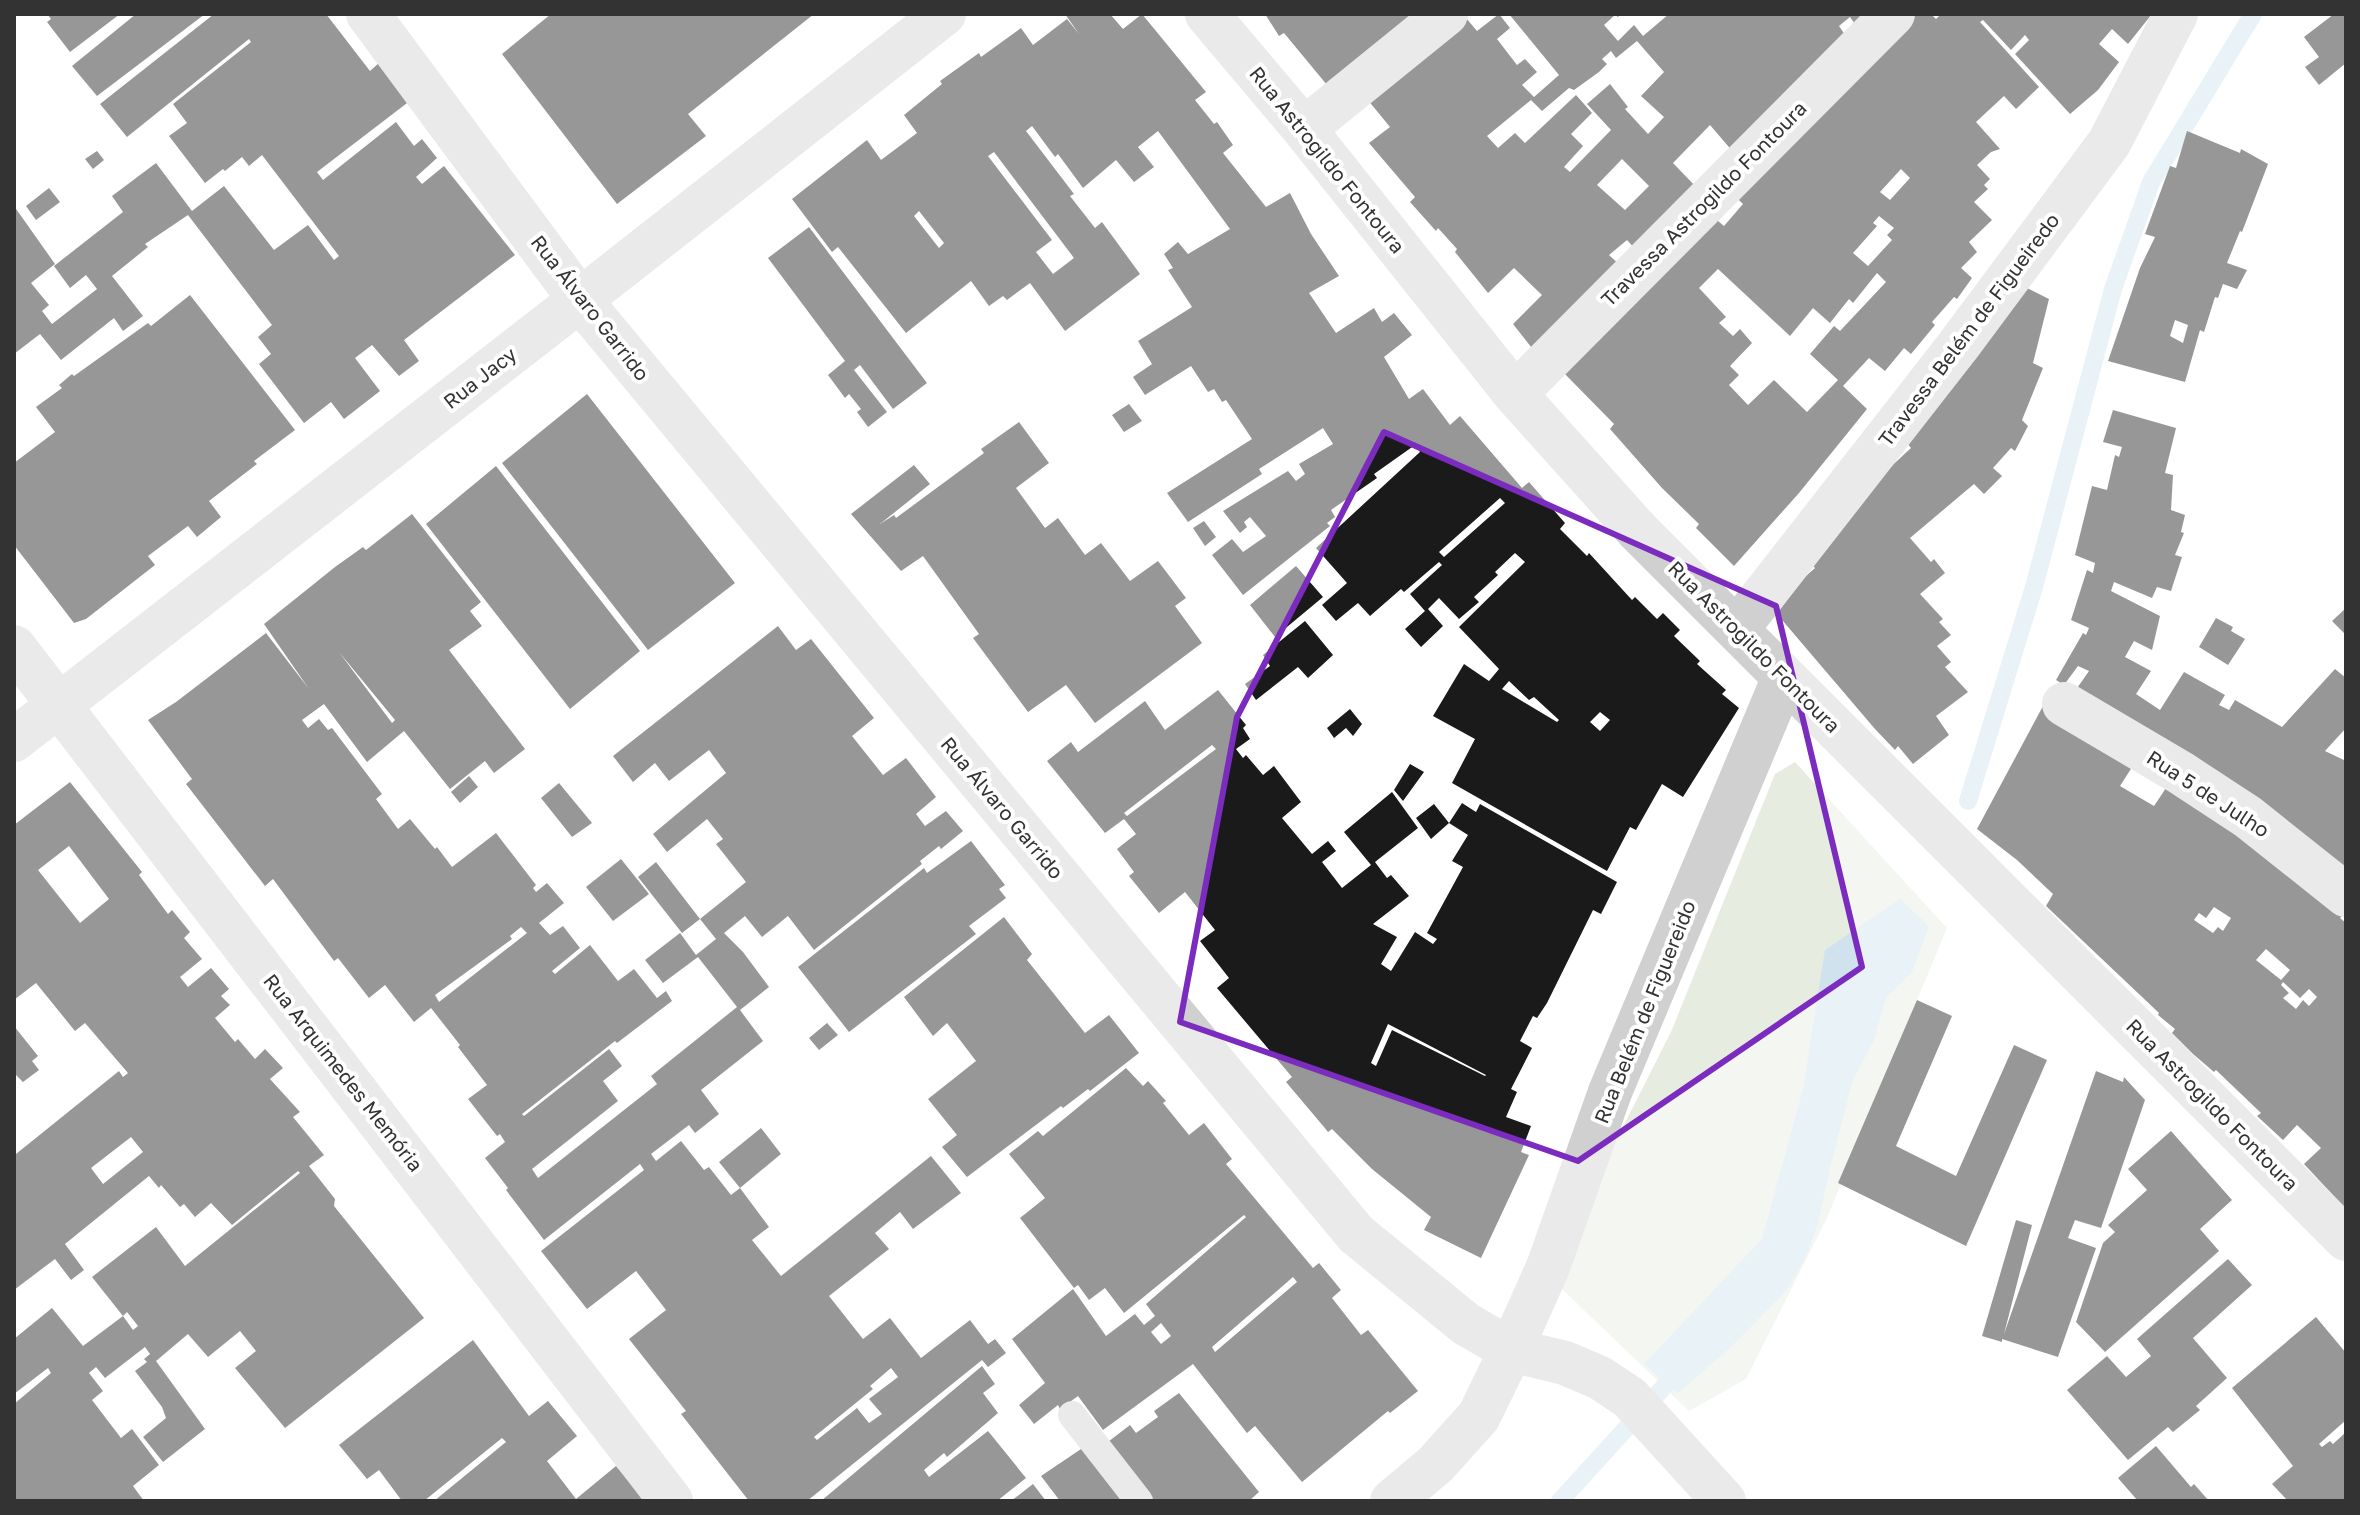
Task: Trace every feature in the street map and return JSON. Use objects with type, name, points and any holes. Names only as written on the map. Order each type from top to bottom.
[{"type":"street","name":"Rua Álvaro Garrido","points":[[368,14],[580,300],[1356,1234],[1466,1324],[1511,1350],[1565,1363],[1600,1378],[1630,1398],[1724,1501]]},
{"type":"street","name":"Rua Jacy","points":[[14,740],[944,14]]},
{"type":"street","name":"Rua Astrogildo Fontoura","points":[[1207,14],[1304,129],[1515,394],[1639,532],[2346,1239]]},
{"type":"street","points":[[1304,129],[1446,14]]},
{"type":"street","name":"Travessa Astrogildo Fontoura","points":[[1515,394],[1893,14]]},
{"type":"street","name":"Travessa Belém de Figueiredo","points":[[1737,629],[1958,346],[2109,143],[2176,14]]},
{"type":"street","name":"Rua Arquimedes Memória","points":[[14,647],[671,1501]]},
{"type":"street","name":"Rua Belém de Figuereido","points":[[1392,1501],[1436,1464],[1479,1416],[1511,1350],[1548,1267],[1610,1092],[1784,677]]},
{"type":"street","name":"Rua 5 de Julho","points":[[2064,704],[2181,773],[2248,817],[2346,895]]},
{"type":"lane","points":[[1072,1415],[1139,1501]]},
{"type":"highlighted area","points":[[1384,432],[1776,606],[1862,967],[1578,1161],[1180,1022],[1237,717]]},
{"type":"shaded area","points":[[1795,762],[1947,928],[1827,1218],[1746,1379],[1689,1411],[1562,1289],[1556,1259],[1671,1032],[1775,774]]},
{"type":"water","points":[[1900,899],[1929,926],[1912,972],[1886,998],[1874,1040],[1853,1080],[1818,1224],[1804,1261],[1787,1290],[1730,1348],[1678,1393],[1644,1364],[1762,1239],[1803,1089],[1825,950]]},
{"type":"building","points":[[47,14],[120,14],[70,52],[47,22],[51,19]]},
{"type":"building","points":[[136,14],[205,14],[97,96],[72,66]]},
{"type":"building","points":[[214,14],[326,14],[370,71],[380,62],[411,100],[317,172],[323,180],[396,122],[414,146],[422,139],[437,158],[416,177],[422,184],[444,166],[515,255],[404,340],[419,361],[399,376],[372,345],[355,358],[380,391],[344,419],[331,402],[304,423],[259,364],[271,354],[258,337],[272,325],[188,215],[145,244],[148,247],[112,276],[143,316],[123,331],[114,318],[61,360],[40,334],[14,354],[14,206],[55,264],[31,283],[49,305],[42,311],[52,324],[97,289],[86,275],[70,288],[54,266],[123,212],[112,196],[156,163],[192,211],[224,186],[274,250],[308,225],[334,260],[339,256],[262,155],[249,166],[242,157],[205,183],[169,136],[187,123],[173,104],[251,42],[249,39],[127,137],[100,104]]},
{"type":"building","points":[[551,14],[814,14],[688,114],[706,136],[617,204],[502,54]]},
{"type":"building","points":[[1065,14],[1110,14],[1123,29],[1142,14],[1206,92],[1195,100],[1214,124],[1217,122],[1233,145],[1223,153],[1266,207],[1290,193],[1311,234],[1339,276],[1309,293],[1336,333],[1374,308],[1382,322],[1394,313],[1412,335],[1384,357],[1409,399],[1423,389],[1450,425],[1460,416],[1522,488],[1529,482],[1565,523],[1560,529],[1587,556],[1589,553],[1632,600],[1635,597],[1657,619],[1663,613],[1680,630],[1674,636],[1700,661],[1697,664],[1726,690],[1722,694],[1739,708],[1683,797],[1662,784],[1636,830],[1630,827],[1607,871],[1452,783],[1475,739],[1433,716],[1464,664],[1489,681],[1499,669],[1459,627],[1525,562],[1515,553],[1495,572],[1498,575],[1474,597],[1479,602],[1459,619],[1439,598],[1428,609],[1443,626],[1421,647],[1405,629],[1425,611],[1410,594],[1442,565],[1439,562],[1370,616],[1358,603],[1336,621],[1322,605],[1347,583],[1316,548],[1420,452],[1415,445],[1374,474],[1377,478],[1331,510],[1335,517],[1327,523],[1330,526],[1243,595],[1212,555],[1232,539],[1243,552],[1266,536],[1250,517],[1244,522],[1247,527],[1240,533],[1223,511],[1288,471],[1296,481],[1305,474],[1299,464],[1333,444],[1323,428],[1259,469],[1262,474],[1188,522],[1167,493],[1252,439],[1226,400],[1222,402],[1214,389],[1208,392],[1191,366],[1145,395],[1133,377],[1152,364],[1138,341],[1192,307],[1168,270],[1173,268],[1164,254],[1178,242],[1188,254],[1230,229],[1158,131],[1138,147],[1154,167],[1134,182],[1116,160],[1083,188],[1032,126],[1026,131],[1074,194],[1070,196],[1095,228],[1102,222],[1140,274],[1065,331],[1030,283],[1007,300],[1003,296],[989,306],[971,281],[906,333],[838,247],[832,252],[792,199],[867,140],[881,160],[917,133],[904,115],[942,84],[940,81],[1021,28],[1033,45],[1067,19],[1079,34]],"holes":[[[994,152],[1074,258],[1053,274],[1036,252],[1052,240],[988,156]],[[919,211],[944,243],[939,248],[914,216]],[[1500,498],[1505,503],[1444,557],[1439,552]],[[1509,681],[1529,700],[1534,697],[1559,720],[1557,722],[1502,689]],[[1600,712],[1610,720],[1600,731],[1590,722]]]},
{"type":"building","points":[[1265,14],[1428,14],[1332,91],[1284,33],[1279,36]]},
{"type":"building","points":[[1499,14],[1510,28],[1497,39],[1517,65],[1525,59],[1537,72],[1522,85],[1534,97],[1559,75],[1509,14],[1621,14],[1618,17],[1615,15],[1604,25],[1618,41],[1634,25],[1643,36],[1669,14],[1870,14],[1860,31],[1850,17],[1839,26],[1850,42],[1734,153],[1710,125],[1673,163],[1698,189],[1637,251],[1627,240],[1609,255],[1622,267],[1535,352],[1513,324],[1542,295],[1514,268],[1488,293],[1455,252],[1457,249],[1410,202],[1415,197],[1369,143],[1390,127],[1367,99],[1466,18],[1477,31]],"holes":[[[1637,41],[1664,72],[1641,96],[1664,117],[1648,134],[1625,109],[1628,107],[1610,84],[1587,104],[1611,130],[1570,172],[1564,167],[1583,146],[1571,134],[1592,113],[1576,95],[1525,143],[1515,133],[1498,148],[1487,136],[1531,100],[1542,111],[1569,88],[1574,90],[1599,72],[1607,64],[1602,59],[1611,51],[1616,58]],[[1622,159],[1649,186],[1625,210],[1597,185]]]},
{"type":"building","points":[[1910,14],[1931,14],[1936,19],[1941,14],[2152,14],[2128,44],[2112,29],[2099,44],[2119,62],[2098,90],[2070,114],[2015,54],[2029,40],[2025,35],[2011,50],[1983,20],[1980,22],[2039,87],[2016,109],[2004,96],[1976,122],[2000,149],[1991,152],[1977,165],[1990,179],[1984,185],[1988,189],[1974,202],[1992,220],[1969,242],[1977,252],[1961,268],[1972,278],[1957,299],[1954,297],[1932,322],[1935,325],[1911,354],[1904,348],[1885,371],[1869,358],[1843,386],[1867,409],[1799,493],[1734,566],[1696,528],[1699,524],[1610,429],[1614,424],[1562,371],[1712,216],[1724,226],[1743,204],[1734,195]],"holes":[[[1901,169],[1910,178],[1890,200],[1880,192]],[[1879,216],[1894,228],[1887,235],[1892,240],[1868,266],[1853,253],[1877,226],[1873,223]],[[1718,269],[1790,336],[1813,308],[1830,323],[1849,299],[1853,303],[1877,273],[1886,282],[1840,331],[1834,326],[1810,354],[1838,380],[1807,412],[1774,380],[1748,405],[1729,385],[1739,375],[1730,366],[1752,343],[1740,329],[1733,336],[1719,323],[1726,317],[1699,288]]]},
{"type":"building","points":[[2334,14],[2346,14],[2346,63],[2319,85],[2305,67],[2319,57],[2304,37]]},
{"type":"building","points":[[2187,131],[2240,153],[2241,149],[2268,164],[2227,263],[2247,270],[2237,289],[2223,284],[2218,298],[2215,297],[2204,332],[2200,330],[2185,382],[2108,361],[2140,268],[2155,237],[2145,234],[2170,166],[2176,168]],"holes":[[[2175,320],[2188,325],[2183,343],[2170,336]]]},
{"type":"building","points":[[97,151],[104,160],[93,169],[85,159]]},
{"type":"building","points":[[49,188],[60,202],[36,220],[26,206]]},
{"type":"building","points":[[809,227],[927,383],[893,409],[860,365],[854,370],[887,412],[868,427],[857,412],[861,409],[849,394],[845,398],[828,375],[845,361],[768,258]]},
{"type":"building","points":[[2017,283],[2049,299],[2033,363],[2043,368],[2022,420],[2028,426],[2015,451],[2011,448],[1993,468],[2002,476],[1984,494],[1974,484],[1910,538],[1945,573],[1920,594],[1943,619],[1939,622],[1951,635],[1937,646],[1951,662],[1945,667],[1968,692],[1936,716],[1949,735],[1913,764],[1898,746],[1895,750],[1875,729],[1771,607],[1815,568],[1808,561],[1870,486],[1911,448],[1905,441]]},
{"type":"building","points":[[190,295],[295,430],[209,501],[221,517],[197,537],[188,526],[148,556],[155,565],[86,619],[74,623],[14,545],[14,463],[55,432],[36,407],[62,388],[59,385],[148,323],[151,326]]},
{"type":"building","points":[[587,394],[735,583],[648,650],[502,463]]},
{"type":"building","points":[[1129,404],[1142,421],[1124,432],[1112,415]]},
{"type":"building","points":[[2113,410],[2176,428],[2165,473],[2173,475],[2171,510],[2185,515],[2181,532],[2184,533],[2175,555],[2182,557],[2171,591],[2157,587],[2152,598],[2114,582],[2111,591],[2160,616],[2152,650],[2134,641],[2125,657],[2151,671],[2136,694],[2160,710],[2184,672],[2225,695],[2219,705],[2229,710],[2235,700],[2282,727],[2335,669],[2346,678],[2346,728],[2325,751],[2346,761],[2346,871],[2075,691],[2089,671],[2078,666],[2064,685],[2056,680],[2089,628],[2071,620],[2087,570],[2093,573],[2095,563],[2075,555],[2092,486],[2107,490],[2115,455],[2119,457],[2122,447],[2103,442]]},
{"type":"building","points":[[1019,422],[1049,463],[1016,488],[1045,528],[1058,518],[1085,555],[1101,543],[1130,581],[1158,561],[1186,598],[1175,606],[1202,643],[1095,723],[1066,685],[1028,712],[973,638],[979,634],[923,556],[901,571],[851,514],[914,465],[930,484],[880,524],[894,515],[896,518],[984,453],[981,449]]},
{"type":"building","points":[[496,466],[640,651],[570,709],[426,524]]},
{"type":"building","points":[[412,514],[481,602],[470,611],[482,626],[449,650],[525,749],[494,773],[485,761],[450,789],[404,731],[367,762],[324,704],[302,720],[308,728],[319,719],[328,730],[332,728],[382,794],[376,799],[398,829],[410,819],[452,867],[496,833],[536,885],[533,888],[536,892],[547,883],[564,903],[539,923],[550,935],[563,926],[580,948],[552,971],[555,974],[590,945],[618,981],[634,969],[657,998],[666,991],[672,1001],[522,1114],[524,1116],[609,1049],[622,1066],[603,1081],[618,1101],[532,1169],[538,1178],[657,1084],[651,1076],[737,1007],[698,957],[663,983],[645,960],[680,933],[696,955],[716,939],[700,919],[746,882],[716,844],[723,839],[707,819],[667,852],[653,834],[726,773],[709,750],[669,781],[655,763],[633,782],[613,756],[778,626],[796,650],[811,639],[874,718],[852,736],[883,775],[906,758],[936,797],[916,814],[925,826],[946,811],[963,831],[920,861],[922,864],[814,950],[788,916],[762,937],[745,916],[724,933],[743,952],[769,987],[740,1010],[763,1041],[701,1090],[719,1114],[695,1133],[689,1125],[651,1154],[656,1161],[681,1141],[704,1170],[709,1167],[731,1195],[740,1188],[769,1227],[752,1240],[781,1276],[931,1156],[961,1193],[913,1229],[900,1212],[875,1233],[889,1249],[829,1296],[863,1339],[890,1318],[921,1358],[970,1320],[988,1344],[995,1339],[1006,1353],[988,1367],[982,1360],[807,1501],[749,1501],[681,1414],[686,1411],[629,1339],[666,1310],[636,1271],[587,1309],[541,1251],[644,1170],[640,1164],[544,1240],[485,1158],[505,1142],[468,1099],[487,1085],[458,1047],[460,1045],[431,1008],[414,1022],[385,985],[369,998],[338,958],[334,961],[273,879],[265,886],[186,784],[192,779],[148,720],[266,633],[309,689],[264,624],[335,567],[363,547],[366,550]],"holes":[[[339,652],[395,720],[392,723]],[[521,927],[527,933],[439,1002],[435,995],[512,939],[510,936]],[[891,1368],[898,1377],[869,1399],[882,1414],[869,1423],[857,1408],[817,1440],[814,1437],[873,1389],[870,1386]]]},
{"type":"building","points":[[1204,521],[1216,537],[1205,546],[1193,528]]},
{"type":"building","points":[[1296,566],[1323,597],[1275,637],[1250,605]]},
{"type":"building","points":[[2346,608],[2346,635],[2332,621]]},
{"type":"building","points":[[2216,618],[2233,627],[2231,631],[2245,639],[2228,665],[2199,647]]},
{"type":"building","points":[[1305,621],[1333,655],[1308,678],[1298,667],[1256,700],[1245,684],[1270,666],[1263,655]]},
{"type":"building","points":[[1218,690],[1246,725],[1243,728],[1250,739],[1236,749],[1243,758],[1246,755],[1263,775],[1274,766],[1301,802],[1282,818],[1312,854],[1328,841],[1336,851],[1322,862],[1342,888],[1371,865],[1344,832],[1392,792],[1418,828],[1375,862],[1387,878],[1391,875],[1409,896],[1373,924],[1397,937],[1381,964],[1391,971],[1415,932],[1433,944],[1437,939],[1427,933],[1463,867],[1452,861],[1468,835],[1449,823],[1462,803],[1476,812],[1480,804],[1617,882],[1601,914],[1593,910],[1547,1003],[1537,1018],[1533,1016],[1520,1041],[1532,1048],[1511,1089],[1517,1092],[1506,1117],[1531,1126],[1521,1152],[1529,1155],[1481,1258],[1424,1230],[1431,1217],[1372,1169],[1332,1129],[1328,1132],[1286,1082],[1292,1077],[1217,988],[1229,978],[1200,941],[1215,930],[1185,892],[1159,913],[1129,876],[1134,872],[1117,849],[1136,834],[1124,819],[1105,833],[1047,761],[1071,742],[1078,752],[1145,701],[1165,730]],"holes":[[[1212,745],[1216,749],[1127,816],[1124,813]],[[1388,1024],[1486,1075],[1392,1030],[1376,1066],[1371,1063]]]},
{"type":"building","points":[[2043,706],[2136,761],[2120,786],[2154,806],[2168,785],[2345,914],[2340,918],[2346,923],[2346,1209],[2304,1164],[2321,1148],[2297,1125],[2283,1140],[2257,1116],[2261,1113],[2216,1070],[2214,1072],[2193,1054],[2172,1033],[2175,1029],[2046,906],[2053,894],[2017,860],[1977,829]],"holes":[[[2214,907],[2231,918],[2223,931],[2218,927],[2213,933],[2194,920],[2199,913],[2206,918]],[[2266,949],[2290,970],[2281,980],[2256,960]],[[2283,982],[2300,998],[2309,989],[2317,997],[2309,1006],[2303,1000],[2296,1009],[2283,998],[2289,993],[2281,985]]]},
{"type":"building","points":[[1350,709],[1362,724],[1353,736],[1346,728],[1334,738],[1327,728]]},
{"type":"building","points":[[1410,764],[1424,772],[1403,801],[1394,790]]},
{"type":"building","points":[[469,776],[478,787],[460,803],[451,792]]},
{"type":"building","points":[[70,782],[142,872],[139,875],[168,914],[172,910],[190,932],[184,938],[202,959],[180,977],[188,987],[211,968],[229,989],[221,996],[230,1005],[215,1018],[235,1042],[238,1039],[255,1059],[265,1049],[283,1068],[270,1079],[300,1112],[293,1117],[324,1155],[309,1166],[335,1199],[334,1206],[424,1318],[285,1428],[235,1368],[256,1351],[240,1331],[208,1357],[188,1334],[156,1361],[205,1429],[163,1462],[143,1437],[166,1418],[162,1407],[135,1371],[147,1362],[144,1359],[150,1354],[145,1347],[105,1378],[96,1367],[89,1373],[103,1391],[92,1400],[121,1438],[132,1429],[159,1465],[133,1486],[144,1501],[14,1501],[14,1404],[51,1373],[48,1368],[14,1394],[14,1339],[52,1308],[83,1346],[123,1316],[92,1277],[156,1227],[185,1266],[300,1173],[298,1171],[232,1225],[211,1203],[195,1217],[184,1204],[180,1207],[149,1176],[65,1244],[84,1270],[71,1280],[55,1259],[14,1290],[14,1151],[16,1154],[119,1071],[123,1077],[128,1073],[85,1023],[75,1031],[36,983],[14,1000],[14,825]],"holes":[[[69,846],[109,899],[80,923],[38,870]],[[131,1137],[143,1152],[103,1184],[91,1168]],[[127,1312],[138,1326],[133,1330],[123,1316]]]},
{"type":"building","points":[[559,783],[592,823],[572,837],[541,798]]},
{"type":"building","points":[[1434,804],[1449,823],[1431,839],[1416,818]]},
{"type":"building","points":[[971,841],[1005,885],[999,889],[1006,898],[969,926],[976,934],[849,1032],[798,967],[924,868],[927,873]]},
{"type":"building","points":[[621,859],[649,894],[613,921],[586,887]]},
{"type":"building","points":[[656,862],[700,919],[682,933],[638,877]]},
{"type":"building","points":[[1004,917],[1032,954],[1027,960],[1085,1033],[1109,1015],[1139,1053],[1090,1091],[1088,1089],[1063,1108],[1061,1106],[967,1177],[942,1147],[957,1135],[928,1099],[976,1061],[947,1023],[933,1036],[904,997]]},
{"type":"building","points":[[1917,1000],[1952,1016],[1896,1146],[1956,1176],[2014,1045],[2047,1060],[1966,1246],[1838,1183]]},
{"type":"building","points":[[827,1023],[838,1035],[819,1050],[809,1038]]},
{"type":"building","points":[[14,1026],[38,1056],[32,1061],[39,1070],[23,1082],[16,1075],[14,1077]]},
{"type":"building","points":[[1126,1068],[1143,1086],[1148,1081],[1189,1135],[1204,1123],[1232,1159],[1226,1164],[1313,1268],[1319,1263],[1341,1290],[1332,1298],[1361,1335],[1368,1330],[1418,1391],[1390,1413],[1388,1411],[1302,1482],[1255,1426],[1247,1433],[1193,1364],[1103,1430],[1078,1396],[1060,1409],[1058,1405],[1034,1424],[1019,1405],[1045,1383],[1012,1339],[1073,1289],[1106,1336],[1135,1314],[1144,1325],[1155,1316],[1146,1304],[1246,1217],[1244,1215],[1124,1313],[1105,1288],[1089,1300],[1078,1285],[1074,1288],[1020,1218],[1045,1198],[1009,1154],[1038,1131],[1043,1136]],"holes":[[[1293,1277],[1297,1282],[1215,1352],[1212,1347]],[[1161,1323],[1171,1336],[1161,1344],[1151,1332]]]},
{"type":"building","points":[[2096,1071],[2123,1082],[2124,1077],[2145,1100],[2101,1228],[2075,1220],[2068,1238],[2096,1248],[2058,1357],[2002,1339],[2002,1342],[1982,1336],[2016,1220],[2032,1225],[2004,1334]]},
{"type":"building","points":[[761,1128],[781,1154],[740,1188],[719,1162]]},
{"type":"building","points":[[2171,1131],[2232,1200],[2200,1229],[2219,1251],[2105,1352],[2076,1322],[2103,1243],[2115,1232],[2108,1225],[2147,1190],[2128,1169]]},
{"type":"building","points":[[2228,1259],[2252,1285],[2193,1338],[2227,1378],[2196,1406],[2200,1410],[2173,1432],[2168,1427],[2128,1460],[2067,1390],[2107,1356],[2126,1377],[2151,1356],[2137,1339]]},
{"type":"building","points":[[2316,1317],[2346,1353],[2346,1420],[2319,1444],[2322,1447],[2330,1441],[2333,1444],[2346,1432],[2346,1501],[2288,1501],[2272,1484],[2293,1466],[2232,1388]]},
{"type":"building","points":[[473,1340],[529,1416],[548,1401],[577,1436],[547,1461],[576,1499],[616,1466],[646,1501],[434,1501],[506,1442],[502,1438],[424,1501],[402,1501],[379,1470],[367,1479],[339,1445]]},
{"type":"building","points":[[982,1366],[995,1384],[983,1393],[998,1413],[947,1457],[944,1453],[924,1470],[929,1477],[988,1431],[1026,1478],[997,1501],[821,1501]]},
{"type":"building","points":[[1179,1393],[1259,1492],[1249,1501],[1150,1501],[1104,1445],[1130,1425],[1136,1433],[1158,1417],[1154,1411]]},
{"type":"building","points":[[2156,1446],[2191,1487],[2194,1484],[2209,1501],[2138,1501],[2118,1478]]},
{"type":"building","points":[[1084,1447],[1125,1501],[1060,1501],[1041,1476]]},
{"type":"building","points":[[1033,1484],[1046,1501],[1011,1501]]},
{"type":"waterway","points":[[1968,801],[2034,587],[2113,289],[2151,182],[2253,14]]},
{"type":"waterway","points":[[1560,1501],[1682,1367]]}]
